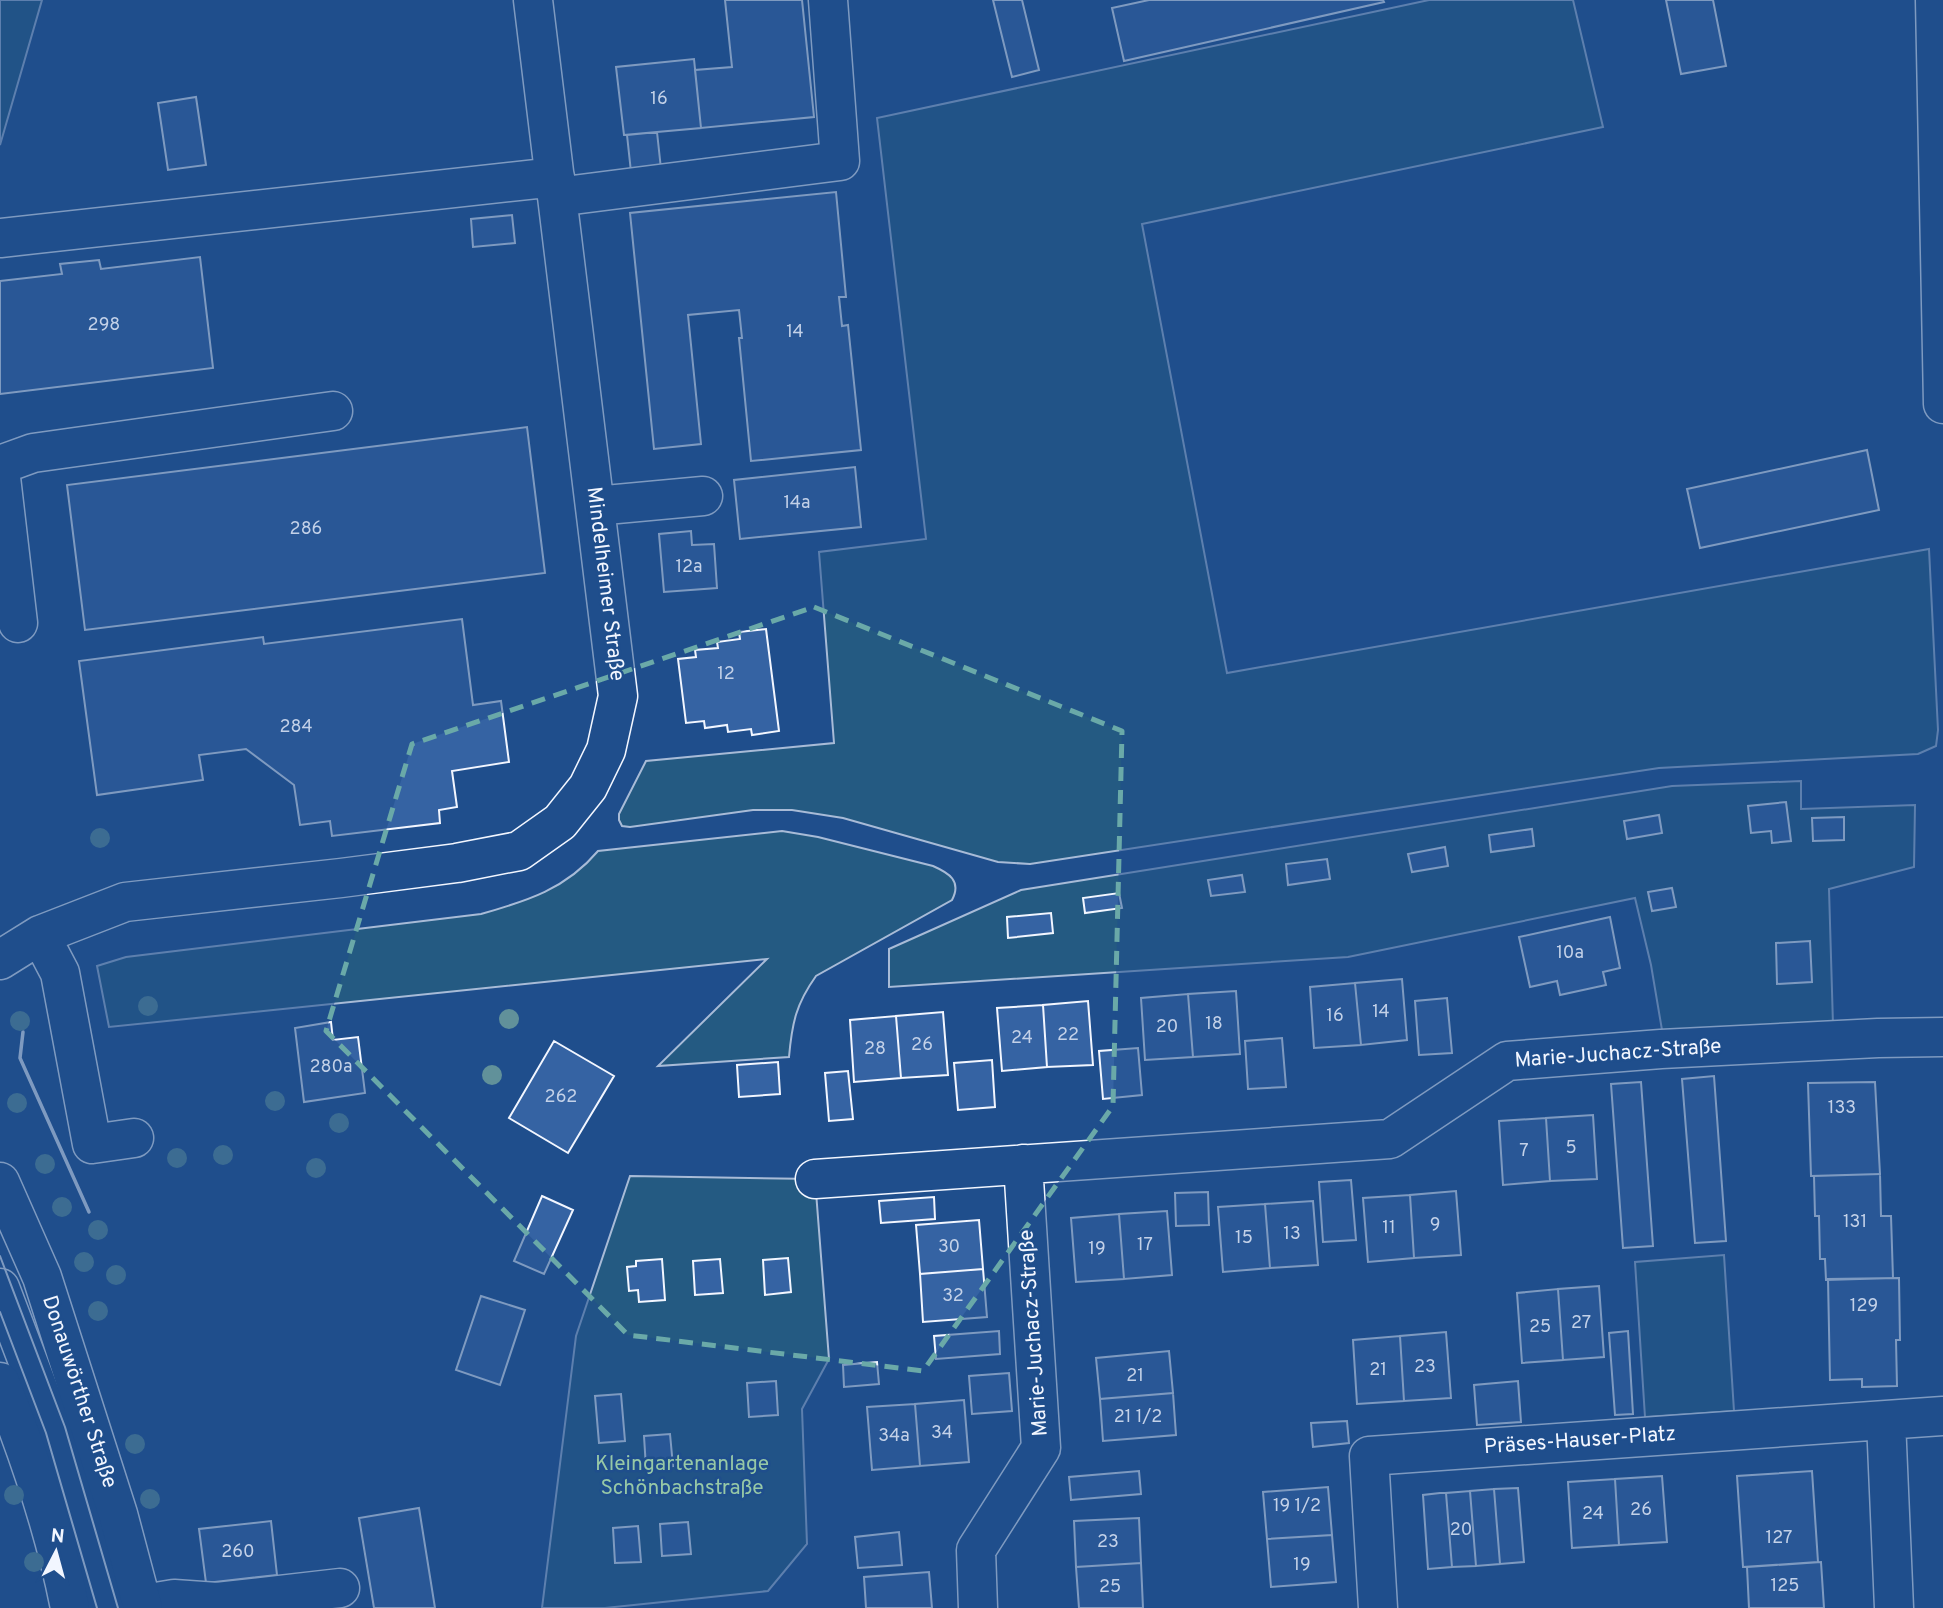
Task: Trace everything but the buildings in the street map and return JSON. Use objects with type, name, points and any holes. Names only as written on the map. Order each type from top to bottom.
[{"type":"street","name":"Mindelheimer Straße","points":[[0,960],[40,935],[125,902],[457,863],[519,851],[560,822],[588,788],[606,750],[618,696],[533,0]]},
{"type":"street","points":[[0,238],[840,161],[828,0]]},
{"type":"street","points":[[1935,0],[1943,404]]},
{"type":"street","points":[[19,624],[0,467],[33,453],[333,411]]},
{"type":"street","points":[[595,506],[703,496]]},
{"type":"street","points":[[40,935],[60,973],[93,1144],[134,1138]]},
{"type":"street","name":"Marie-Juchacz-Straße","points":[[815,1179],[1390,1139],[1507,1061],[1661,1049],[1943,1037]]},
{"type":"street","name":"Marie-Juchacz-Straße","points":[[978,1608],[976,1550],[1041,1448],[1023,1164]]},
{"type":"street","name":"Donauwörther Straße","points":[[0,1182],[42,1277],[118,1514],[128,1607]]},
{"type":"street","points":[[0,1288],[54,1430],[128,1607],[174,1599],[217,1602],[340,1588]]},
{"type":"street","points":[[4,1405],[60,1558],[68,1596],[95,1608]]},
{"type":"street","name":"Präses-Hauser-Platz","points":[[1378,1608],[1369,1456],[1943,1416]]},
{"type":"street","points":[[1886,1421],[1894,1608]]},
{"type":"highlighted area","points":[[814,607],[1122,731],[1113,1106],[923,1371],[628,1335],[326,1031],[412,744]]},
{"type":"green space","points":[[0,0],[42,0],[0,145]]},
{"type":"green space","points":[[1429,0],[1573,0],[1603,127],[1142,224],[1227,673],[1929,549],[1938,730],[1936,746],[1918,754],[1659,768],[1030,864],[998,862],[843,818],[792,810],[753,810],[622,826],[619,814],[646,761],[834,743],[819,552],[926,539],[877,118]]},
{"type":"green space","points":[[1801,781],[1801,809],[1915,805],[1914,867],[1829,889],[1833,1025],[1663,1036],[1651,965],[1635,898],[1348,957],[889,987],[889,949],[1021,890],[1672,786]]},
{"type":"green space","points":[[782,831],[818,837],[933,866],[949,875],[956,888],[952,900],[816,976],[796,1014],[789,1057],[658,1066],[767,959],[109,1027],[97,966],[126,957],[481,914],[545,892],[573,875],[598,851]]},
{"type":"green space","name":"Kleingartenanlage Schönbachstraße","points":[[630,1176],[815,1179],[829,1359],[802,1409],[807,1544],[768,1591],[605,1608],[542,1608],[576,1336]]},
{"type":"green space","points":[[1724,1255],[1734,1411],[1645,1417],[1635,1262]]},
{"type":"tram line","points":[[0,1256],[65,1427],[118,1608]]},
{"type":"tram line","points":[[0,1312],[46,1433],[97,1608]]},
{"type":"wall","points":[[23,1032],[20,1058],[89,1212]]}]
